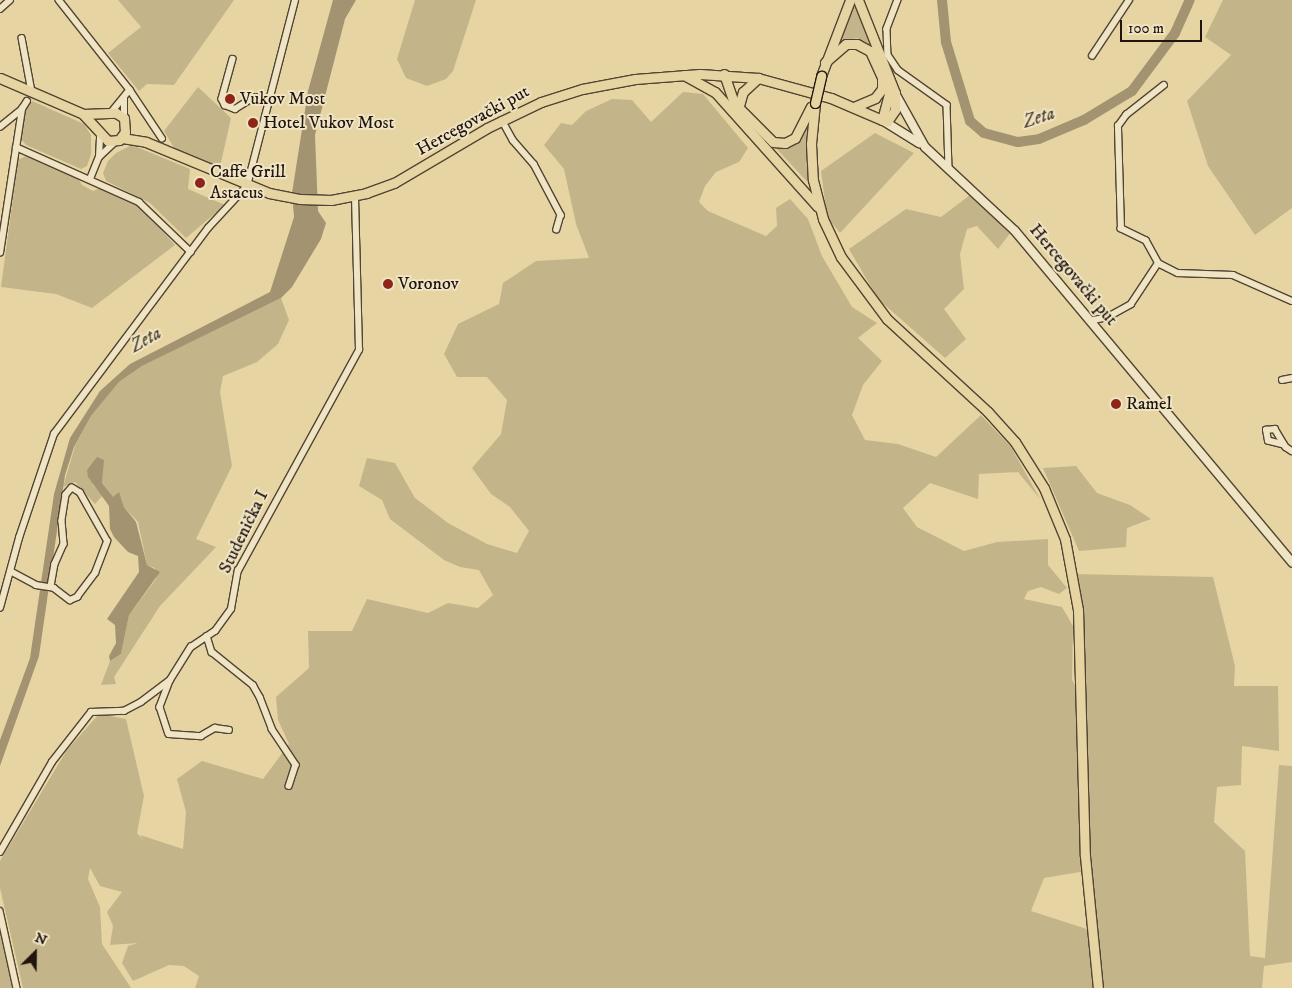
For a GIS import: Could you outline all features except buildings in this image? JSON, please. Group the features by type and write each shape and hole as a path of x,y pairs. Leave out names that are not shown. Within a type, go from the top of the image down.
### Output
{"main road":[{"path":"850,0 825,62 815,103 811,155 820,209 838,252 867,296 894,326 1011,437 1036,473 1060,522 1070,554 1078,601 1084,852 1098,988"},
{"path":"858,0 895,93 925,147"},
{"path":"825,62 842,45 857,44 871,52 889,98 884,121"},
{"path":"682,74 715,92 820,209"},
{"name":"Hercegovački put","path":"146,142 247,186 280,196 311,200 355,196 399,180 502,120 541,102 587,88 682,74 724,74 758,78 830,98 884,121"},
{"path":"724,74 727,92 738,109 768,139 783,143 798,134 815,103"},
{"path":"715,92 724,74"},
{"path":"854,107 877,96 882,77"},
{"path":"0,78 30,96 83,114 107,114 125,122 146,142"},
{"path":"738,109 742,92 758,78"},
{"path":"884,121 894,110 895,93"},
{"path":"83,114 108,142 118,140 146,142"},
{"path":"98,131 107,114"},
{"path":"884,121 925,147"},
{"path":"118,140 125,122"},
{"name":"Hercegovački put","path":"925,147 949,167 1015,231 1292,562"}],"street":[{"path":"0,9 10,0"},
{"path":"59,0 130,90 162,138"},
{"path":"0,608 12,572 19,538 54,434 208,228 247,186 295,0"},
{"path":"898,0 887,29 888,54 898,70 947,104 949,167"},
{"path":"1092,56 1130,0"},
{"path":"0,128 22,109 30,96 22,38"},
{"path":"233,59 222,99 225,105 235,109 254,97 270,99"},
{"path":"1164,85 1126,115 1118,126 1120,230 1146,241 1158,263 1178,273 1233,275 1292,301"},
{"path":"107,114 124,100 130,90"},
{"path":"124,100 125,122"},
{"path":"0,254 22,109"},
{"path":"502,120 513,140 534,164 561,215 557,229"},
{"path":"90,179 99,157 98,131"},
{"path":"99,157 118,140"},
{"path":"16,147 140,202 191,252"},
{"name":"Studenička I","path":"0,852 64,745 75,735 91,712 112,713 128,710 170,680 191,647 208,636 231,609 238,571 359,350 355,196"},
{"path":"1090,321 1108,317 1131,304 1158,263"},
{"path":"1282,380 1292,378"},
{"path":"1284,445 1292,451"},
{"path":"12,572 36,585 51,587 74,600 100,566 107,545 104,533 80,493 72,488 66,494 62,521 64,544 55,564 51,587"},
{"path":"208,636 212,652 253,685 260,697 272,729 296,765 289,786"},
{"path":"170,680 160,706 169,734 201,736 215,728 229,730"},
{"path":"0,912 16,988"}],"shaded area":[{"path":"118,0 234,0 174,85 147,84 139,91 108,53 141,27"},
{"path":"333,0 356,0 345,19 315,135 318,211 326,223 321,239 292,287 281,298 142,366 119,382 91,416 74,447 65,475 39,656 0,766 0,740 30,658 54,494 70,438 100,391 130,364 270,292 294,217 292,193 308,91"},
{"path":"415,0 476,0 453,71 446,79 427,86 406,78 397,59"},
{"path":"855,0 895,100 889,112 892,101 873,48 857,38 836,43"},
{"path":"1223,0 1292,0 1292,208 1255,235 1208,166 1187,101 1231,55 1205,37"},
{"path":"723,79 731,97 767,135 788,143 810,118 812,187 725,93"},
{"path":"198,87 231,118 220,167 176,151 164,131"},
{"path":"683,92 703,94 748,148 739,162 716,172 705,186 699,202 708,211 766,236 777,226 776,208 790,199 808,219 822,256 852,307 877,323 858,338 882,361 863,385 852,415 865,440 898,444 936,457 981,415 1011,447 1040,499 1018,472 979,474 978,499 930,483 903,508 917,527 964,551 997,542 1048,539 1048,565 1067,588 1059,594 1041,587 1028,591 1024,599 1062,607 1073,626 1072,680 1080,693 1074,574 1213,577 1235,666 1234,686 1278,686 1279,751 1242,746 1241,785 1217,787 1214,822 1245,851 1250,956 1265,958 1279,765 1292,766 1292,962 1264,966 1262,988 195,988 199,976 184,966 169,965 133,981 122,963 128,946 138,943 110,945 113,926 107,912 122,892 100,886 90,868 88,879 100,907 102,944 131,988 23,988 0,888 0,861 67,750 99,714 126,719 144,796 137,833 143,840 140,835 183,849 186,812 177,779 202,761 263,779 289,744 278,720 276,697 309,668 308,631 352,631 367,599 428,613 448,603 478,608 493,595 479,570 460,567 444,560 390,519 382,500 359,486 367,458 395,463 415,498 448,523 487,544 517,553 529,531 510,507 491,494 472,468 501,434 507,400 487,377 457,377 444,354 458,324 499,304 503,283 536,261 589,258 576,224 564,169 544,145 561,123 572,125 586,111 612,99 632,100 651,122","holes":["1086,871 1090,930 1031,911 1044,878"]},
{"path":"32,101 84,124 91,135 91,154 87,166 81,169 26,145 20,138 24,109"},
{"path":"875,133 914,153 840,233 827,217 821,171"},
{"path":"132,145 190,169 188,189 225,205 186,238 150,203 106,181 103,173 108,161 116,153"},
{"path":"26,156 78,178 82,185 93,191 100,188 139,206 175,245 92,308 56,294 1,287 18,160"},
{"path":"970,195 1011,232 998,249 977,226 967,229 960,254 964,289 944,309 966,339 945,358 878,299 849,249 906,209 941,217"},
{"path":"281,298 289,320 278,344 257,362 223,376 220,392 232,466 196,539 216,547 160,606 114,677 116,684 101,685 110,661 121,654 129,615 156,579 155,568 147,565 138,522 124,507 119,493 113,498 102,483 103,460 93,485 103,495 95,504 75,482 63,487 75,446 91,416 119,382 142,366"},
{"path":"97,457 104,460 102,483 113,497 119,492 124,507 136,522 147,565 160,572 129,615 121,654 110,661 109,656 116,643 115,625 107,619 139,572 138,556 128,552 114,537 110,529 109,506 88,477 87,470"},
{"path":"1076,466 1097,493 1130,505 1151,519 1127,528 1126,547 1079,551 1043,468"},
{"path":"0,911 16,988 0,988"}],"waterway":[{"name":"Zeta","path":"942,0 946,42 970,121 984,133 1018,142 1039,139 1084,120 1132,91 1175,33 1190,0"}],"place":[{"name":"Vukov Most","path":"230,99"},
{"name":"Hotel Vukov Most","path":"253,123"},
{"name":"Caffe Grill Astacus","path":"200,183"},
{"name":"Voronov","path":"388,284"},
{"name":"Ramel","path":"1116,404"}]}
